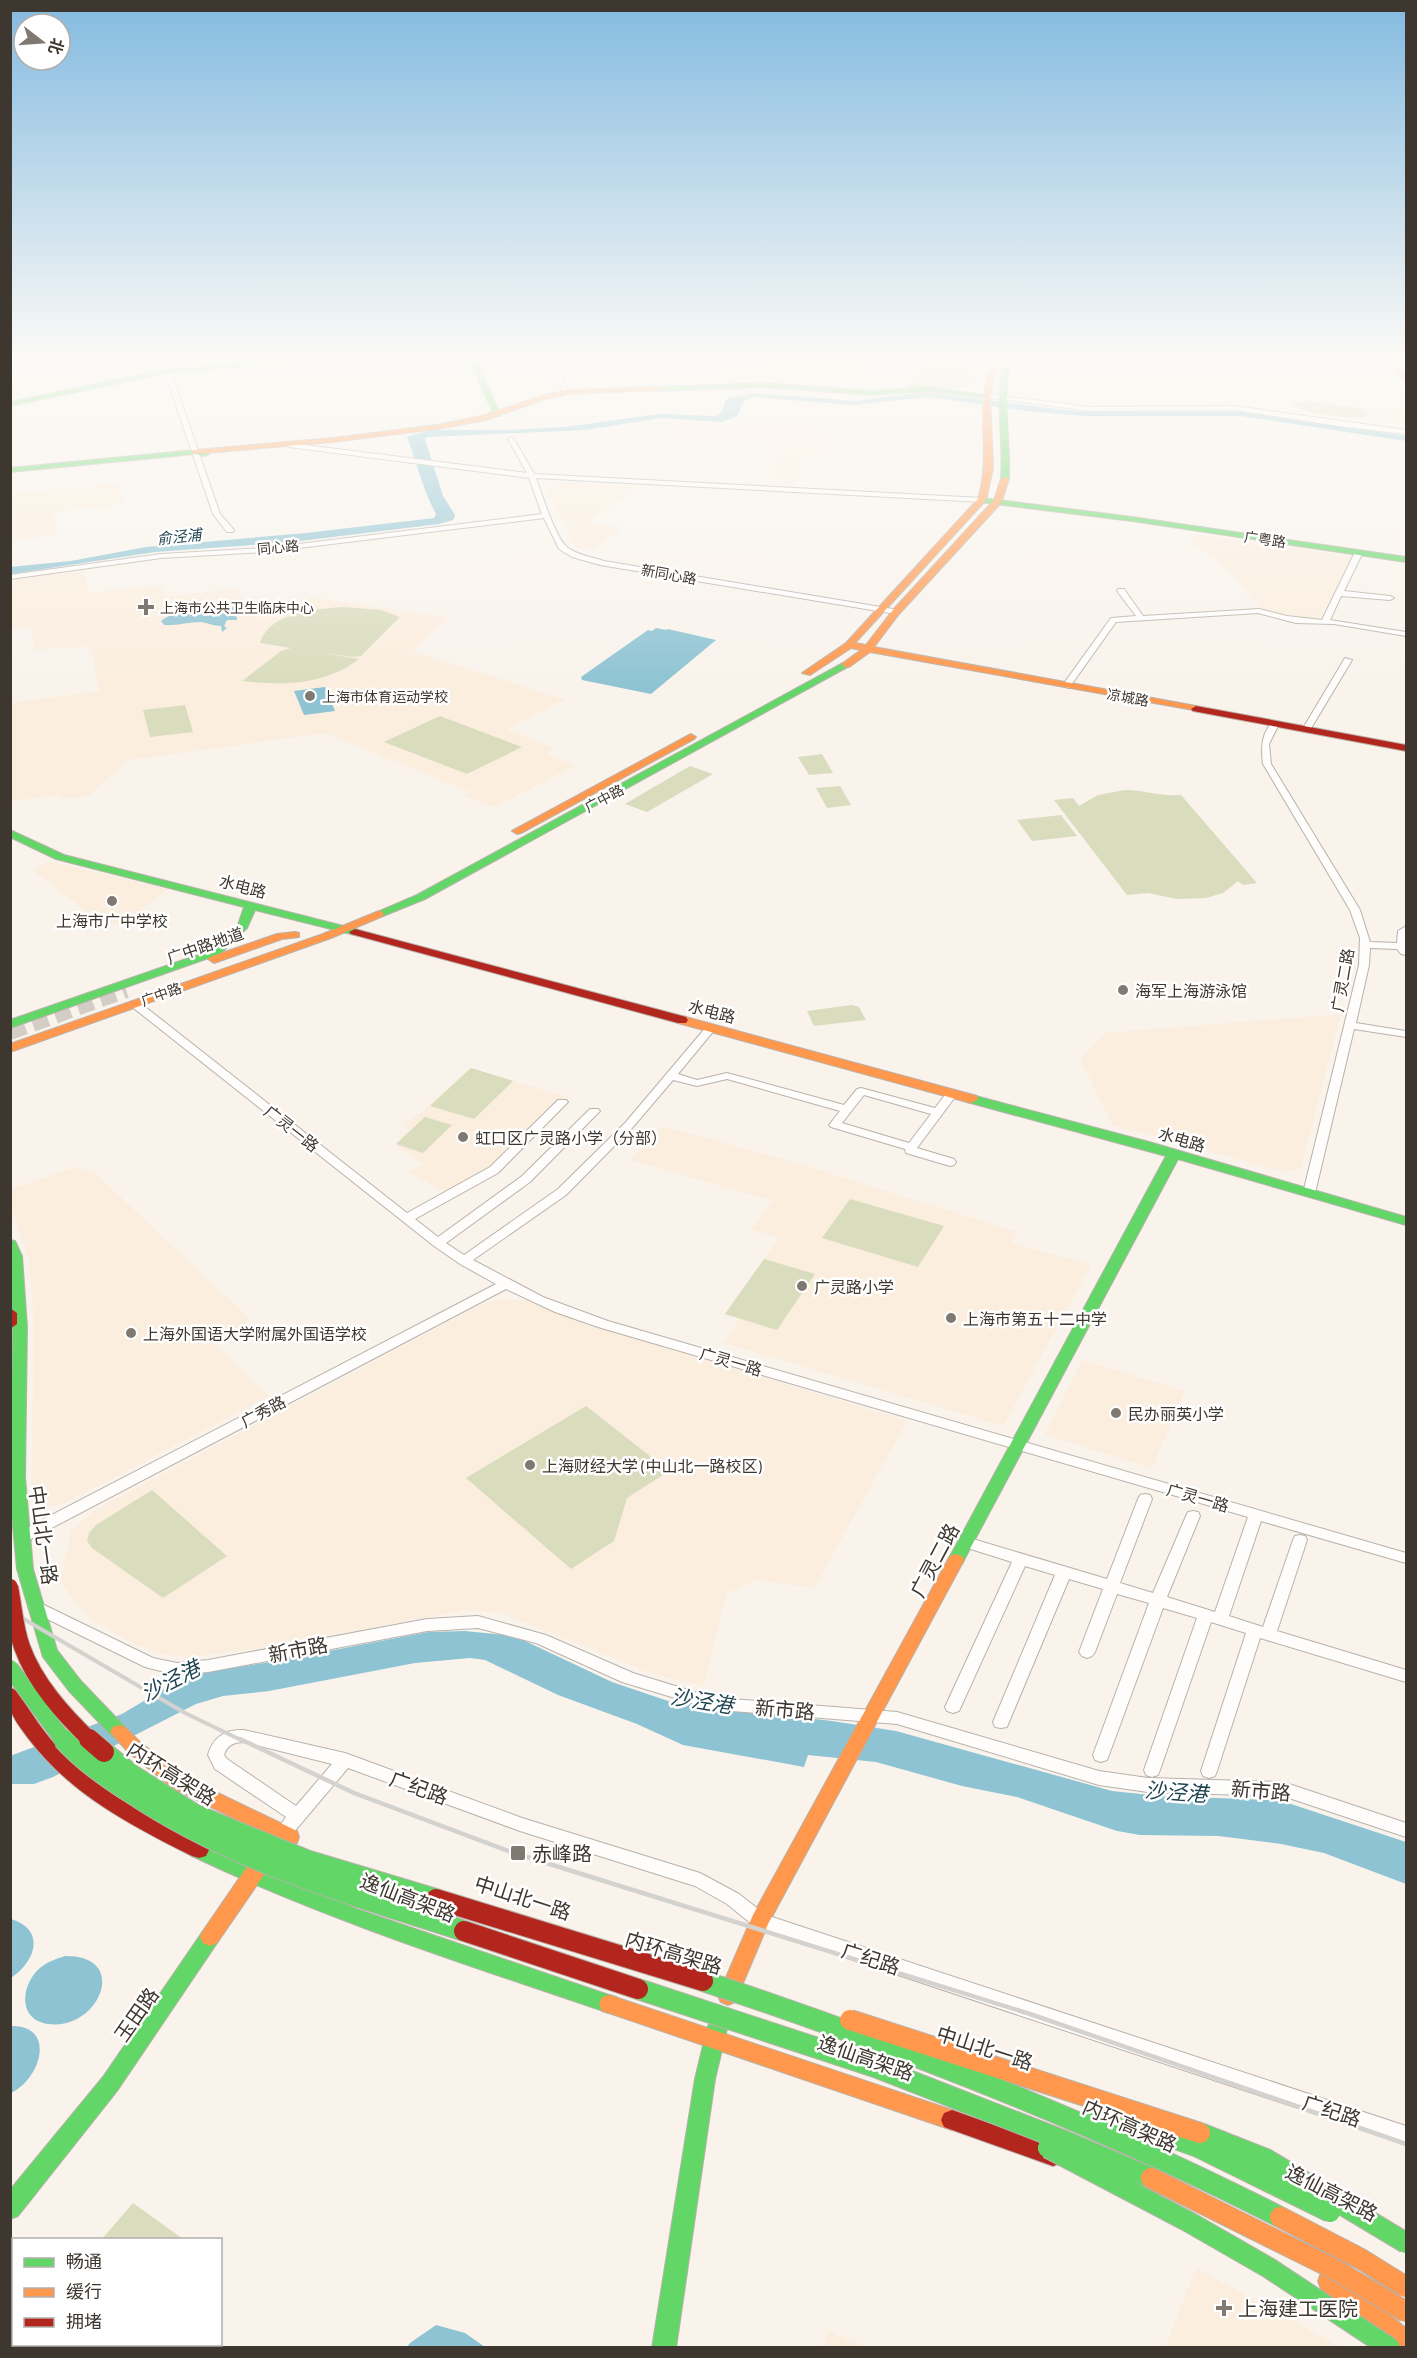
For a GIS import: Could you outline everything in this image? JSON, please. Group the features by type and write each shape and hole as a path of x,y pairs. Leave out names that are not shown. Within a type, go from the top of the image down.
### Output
{"main road":[{"path":"10,470 30,468"},
{"name":"广中路","path":"10,1035 324,925 400,894 801,676 849,645 982,500 988,484 989,468"},
{"name":"广中路","path":"10,1046 71,1027 343,930 431,891 844,666 868,649 896,612 998,501 1005,484 1006,468"},
{"name":"广粤路","path":"982,500 1407,560"},
{"name":"凉城路","path":"849,645 1407,748"},
{"name":"水电路","path":"10,833 35,847 60,857 251,905 952,1093 1407,1221"},
{"path":"10,1024 216,952 243,926 251,905"},
{"name":"广中路地道","path":"126,990 281,936 295,935"},
{"name":"广灵二路","path":"732,1985 760,1921 1174,1154"},
{"name":"中山北一路","path":"10,1244 15,1256 20,1327 17,1477 25,1569 49,1652 93,1706 135,1748 180,1783 304,1843"},
{"path":"10,1313 10,1324"},
{"name":"内环高架路","path":"10,1587 24,1654 54,1700 83,1734 132,1775 194,1814 306,1860 682,1974 797,2012 1039,2107 1230,2191 1361,2259 1407,2287"},
{"path":"10,1594 36,1607"},
{"path":"10,1632 49,1652"},
{"path":"10,1644 63,1672"},
{"path":"10,1668 44,1718 79,1756 132,1795 183,1827 297,1876 876,2067 1065,2141 1155,2180 1330,2274 1407,2312"},
{"path":"10,1695 41,1742 83,1783 135,1818 251,1876 361,1918 713,2040 880,2095 1086,2168 1330,2274 1407,2324"},
{"name":"玉田路","path":"10,2208 110,2084 282,1834"},
{"name":"中山北一路","path":"327,1851 371,1869 1068,2096 1242,2171 1329,2224"},
{"name":"逸仙高架路","path":"297,1876 519,1960 903,2090 1029,2138 1259,2262 1390,2348"},
{"path":"682,1974 736,1985 1083,2091 1176,2122 1266,2159 1407,2243"},
{"path":"664,2348 713,2040 732,1985"},
{"name":"逸仙高架路","path":"797,2012 839,2020 873,2031 1198,2147 1334,2213 1407,2255"},
{"path":"1358,2242 1407,2271"},
{"path":"1330,2274 1407,2328"},
{"path":"1330,2274 1389,2330 1407,2342"}],"street":[{"path":"202,468 217,514 230,530"},
{"path":"474,468 532,476 982,500"},
{"name":"新同心路","path":"527,468 546,516 562,547 587,560 896,612"},
{"name":"同心路","path":"10,577 161,556 266,550 546,516"},
{"path":"1324,623 1359,552"},
{"path":"1121,591 1141,618"},
{"path":"1340,593 1390,598"},
{"path":"1066,686 1114,620 1259,611 1275,617 1324,623 1334,622 1407,634"},
{"path":"1306,730 1348,660"},
{"name":"广灵二路","path":"1275,724 1264,744 1267,764 1355,909 1363,931 1365,945 1362,975 1309,1193"},
{"path":"1365,945 1404,950 1403,931 1407,929"},
{"name":"广灵一路","path":"135,1004 438,1243 504,1285 541,1302 596,1322 1407,1558"},
{"path":"1350,1024 1407,1034"},
{"path":"464,1261 562,1192 629,1125 711,1028"},
{"path":"671,1076 697,1083 727,1076 847,1109"},
{"path":"912,1147 835,1125 861,1091 938,1112"},
{"path":"950,1162 910,1150 952,1093"},
{"path":"407,1218 494,1170 562,1102"},
{"path":"438,1243 526,1179 594,1111"},
{"name":"广秀路","path":"22,1537 504,1285"},
{"path":"1087,1652 1145,1499"},
{"path":"1152,1770 1256,1514"},
{"path":"1101,1755 1158,1600 1193,1516"},
{"path":"1209,1771 1300,1540"},
{"path":"966,1542 1407,1676"},
{"path":"953,1707 1022,1559"},
{"path":"1001,1722 1064,1572"},
{"name":"新市路","path":"36,1607 135,1657 164,1667 190,1668 427,1625 478,1622 530,1635 628,1678 698,1699 732,1705 870,1720 909,1721 1099,1778 1148,1785 1283,1789 1407,1830"},
{"name":"广纪路","path":"298,1816 221,1764 216,1755 220,1744 230,1737 244,1737 345,1760 520,1824 700,1880 733,1899 760,1921 1407,2135"},
{"path":"282,1834 345,1760"}],"shaded area":[{"path":"774,468 800,468 795,484 771,483"},
{"path":"118,483 123,504 54,512 56,535 11,541 11,494"},
{"path":"560,483 637,487 588,522 622,528 592,551 576,548 545,489"},
{"path":"1192,535 1352,556 1322,620 1276,614 1262,609 1225,566 1190,543"},
{"name":"上海市体育运动学校","path":"83,571 89,593 161,585 165,597 238,588 245,603 314,598 449,617 413,651 565,700 507,729 554,748 546,754 575,765 495,807 465,796 470,792 325,733 129,760 88,796 61,799 60,795 11,801 10,703 100,691 90,646 35,650 31,628 11,629 11,579"},
{"name":"上海市广中学校","path":"49,861 168,889 128,920 115,925 88,913 33,870"},
{"path":"1341,1014 1301,1168 1293,1171 1281,1171 1112,1125 1080,1058 1105,1033"},
{"name":"虹口区广灵路小学（分部）","path":"470,1068 564,1096 492,1168 448,1194 408,1172 422,1164 395,1145 409,1130 403,1124 421,1112"},
{"name":"上海市第五十二中学","path":"662,1126 800,1164 1017,1232 1012,1243 1091,1265 1003,1426 724,1343 739,1319 724,1315 779,1238 751,1229 773,1201 630,1160"},
{"name":"上海外国语大学附属外国语学校","path":"76,1167 94,1172 251,1320 213,1342 269,1396 63,1504 45,1507 31,1500 34,1325 29,1259 11,1208 11,1189"},
{"name":"上海财经大学 (中山北一路校区)","path":"498,1300 529,1300 571,1318 907,1421 814,1588 756,1580 726,1594 704,1686 657,1675 501,1613 467,1610 241,1651 190,1657 167,1655 136,1645 90,1618 71,1597 61,1581 71,1531 95,1510 480,1305"},
{"name":"民办丽英小学","path":"1082,1360 1185,1391 1152,1468 1045,1435"},
{"name":"上海建工医院","path":"1196,2268 1340,2347 1165,2347"},
{"path":"828,2331 864,2347 823,2347"}],"green space":[{"path":"343,607 381,610 400,617 361,656 317,652 359,659 332,674 303,682 242,681 281,651 291,648 260,643 265,633 273,625 295,614"},
{"path":"185,705 193,732 150,737 143,710"},
{"path":"440,716 522,747 467,774 384,742"},
{"path":"822,754 833,773 809,775 798,757"},
{"path":"690,766 713,774 647,812 625,804"},
{"path":"840,786 851,805 827,808 816,788"},
{"path":"1125,790 1181,795 1257,883 1243,885 1238,881 1223,893 1206,898 1177,899 1148,893 1127,895 1054,800 1073,798 1079,806 1098,795"},
{"path":"1061,815 1077,836 1032,841 1017,820"},
{"path":"852,1005 859,1007 866,1020 814,1026 807,1011"},
{"path":"471,1068 513,1081 474,1119 430,1106"},
{"path":"425,1117 452,1125 423,1153 396,1144"},
{"path":"850,1199 944,1226 918,1267 822,1238"},
{"path":"764,1259 815,1274 777,1330 725,1314"},
{"path":"586,1406 669,1471 627,1498 614,1541 571,1569 466,1478"},
{"path":"152,1490 227,1556 163,1598 92,1548 87,1541 89,1533 96,1525"},
{"path":"133,2203 182,2238 103,2238"}],"water":[{"path":"417,468 434,468 443,496 455,515 453,520 439,524 292,542 155,552 11,574 10,567 71,561 146,547 306,533 434,518 436,514"},
{"path":"235,607 238,610 231,615 237,617 237,620 227,620 224,626 227,628 222,632 221,626 204,622 164,625 161,621 183,611"},
{"path":"656,628 716,640 651,694 582,680 581,677 648,630 652,631"},
{"path":"325,687 335,711 304,715 294,691"},
{"path":"465,1631 505,1635 523,1640 612,1682 671,1702 896,1731 1112,1791 1160,1796 1274,1800 1291,1804 1406,1842 1406,1884 1324,1853 1281,1844 1219,1836 1140,1835 1117,1831 1017,1797 962,1786 876,1762 808,1755 804,1767 683,1745 637,1724 558,1695 485,1660 470,1658 415,1663 269,1691 223,1696 196,1704 53,1777 34,1784 11,1784 10,1756 122,1714 184,1677 428,1632"},
{"path":"11,1919 29,1930 34,1946 26,1963 11,1978"},
{"path":"65,1956 85,1959 97,1967 102,1979 100,1992 93,2005 81,2016 66,2023 48,2024 38,2021 27,2009 25,2000 29,1983 43,1966"},
{"path":"11,2026 25,2028 34,2034 39,2043 40,2054 30,2076 22,2086 11,2093"},
{"path":"436,2325 465,2333 485,2347 407,2347"}],"tunnel":[{"path":"10,1032 126,990"}],"railway":[{"path":"10,1611 185,1713 243,1741"},
{"path":"240,1739 354,1793 511,1852 1030,2014 1406,2144"}],"traffic: fast":[{"path":"10,470 30,468"},
{"path":"1005,479 1006,468"},
{"path":"982,500 1132,519 1406,560"},
{"path":"379,914 421,897 846,665"},
{"path":"10,833 60,857 355,932"},
{"path":"10,1024 216,952 243,926 251,905"},
{"path":"972,1099 1144,1145 1406,1221"},
{"path":"956,1560 1174,1154"},
{"path":"10,1244 15,1256 20,1327 17,1477 25,1569 49,1652 75,1686 119,1732"},
{"path":"10,1668 50,1724 77,1754 156,1810 198,1833 284,1871 464,1931"},
{"path":"104,1752 132,1775 194,1814 306,1860 436,1899"},
{"path":"199,1850 350,1915 609,2004"},
{"path":"10,2208 110,2084 210,1937"},
{"path":"703,1981 834,2028 1044,2109 1124,2142 1280,2217"},
{"path":"638,1989 875,2067 1065,2141 1151,2178"},
{"path":"664,2348 705,2079 717,2029"},
{"path":"1095,2110 1198,2147 1330,2212"},
{"path":"1200,2133 1266,2159 1406,2243"},
{"path":"1048,2148 1189,2222 1269,2268 1390,2348"}],"traffic: slow":[{"path":"807,673 849,645 982,500 989,468"},
{"path":"846,665 868,649 896,612 998,501 1005,479"},
{"path":"849,645 1196,709"},
{"path":"517,831 691,737"},
{"path":"10,1048 327,936 379,914"},
{"path":"214,959 281,936 295,935"},
{"path":"682,1020 972,1099"},
{"path":"728,1996 760,1921 956,1560"},
{"path":"119,1732 135,1748 180,1783 290,1837"},
{"path":"210,1937 258,1867"},
{"path":"609,2004 952,2120"},
{"path":"850,2020 1200,2133"},
{"path":"1151,2178 1334,2269 1406,2312"},
{"path":"1280,2217 1361,2259 1406,2287"},
{"path":"1329,2281 1406,2342"}],"traffic: jam":[{"path":"1196,709 1406,748"},
{"path":"355,932 682,1020"},
{"path":"10,1313 10,1324"},
{"path":"10,1587 19,1640 32,1669 59,1708 104,1752"},
{"path":"10,1695 37,1736 75,1776 135,1817 199,1850"},
{"path":"436,1899 703,1981"},
{"path":"464,1931 638,1989"},
{"path":"952,2120 1053,2156"}],"place":[{"name":"上海市公共卫生临床中心","path":"146,607"},
{"name":"上海市体育运动学校","path":"310,696"},
{"name":"上海市广中学校","path":"112,901"},
{"name":"海军上海游泳馆","path":"1123,990"},
{"name":"虹口区广灵路小学（分部）","path":"463,1137"},
{"name":"广灵路小学","path":"802,1286"},
{"name":"上海市第五十二中学","path":"951,1318"},
{"name":"上海外国语大学附属外国语学校","path":"131,1333"},
{"name":"民办丽英小学","path":"1116,1413"},
{"name":"上海财经大学 (中山北一路校区)","path":"530,1465"},
{"name":"赤峰路","path":"518,1853"},
{"name":"上海建工医院","path":"1224,2308"}],"water label":[{"name":"俞泾浦","path":"179,536"},
{"name":"沙泾港","path":"170,1680"},
{"name":"沙泾港","path":"702,1700"},
{"name":"沙泾港","path":"1176,1791"}]}
